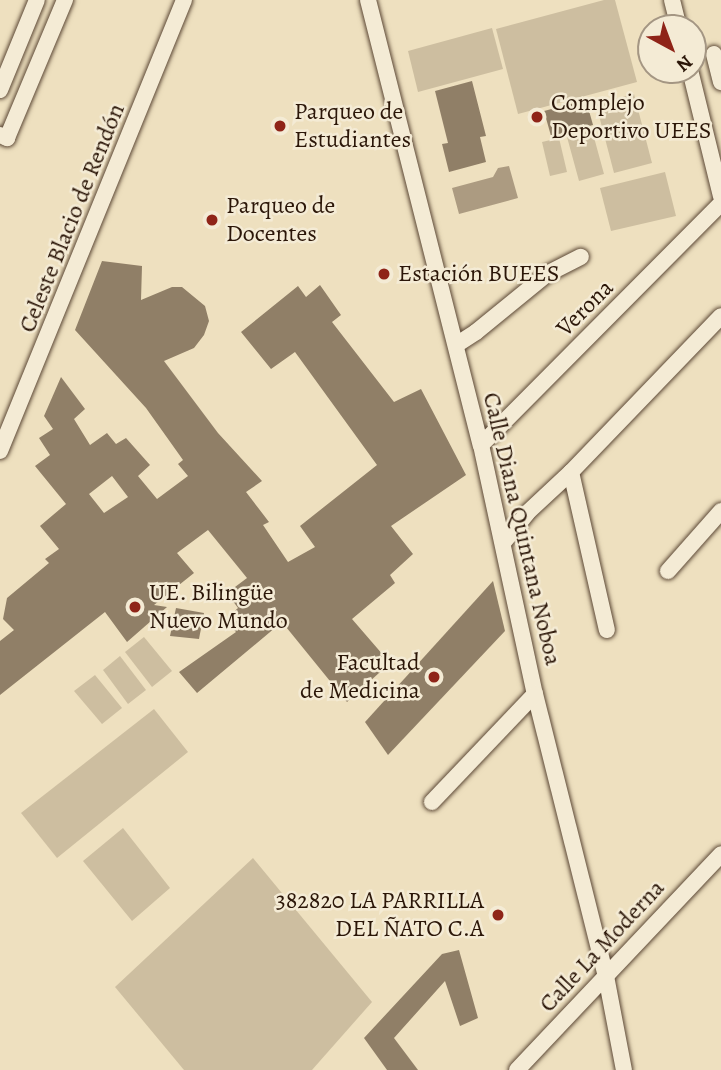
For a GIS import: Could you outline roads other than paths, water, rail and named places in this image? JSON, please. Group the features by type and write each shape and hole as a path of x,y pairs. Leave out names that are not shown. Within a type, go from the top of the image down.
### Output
{"street":[{"path":"0,135 8,138 65,0"},
{"name":"Celeste Blacio de Rendón","path":"0,451 184,0"},
{"name":"Calle Diana Quintana Noboa","path":"368,0 481,445 535,694 606,976 624,1070"},
{"path":"0,90 35,7 56,22"},
{"path":"714,54 721,82"},
{"path":"693,84 721,196"},
{"name":"Verona","path":"481,445 721,203"},
{"path":"456,345 477,332 547,274 582,257"},
{"path":"503,543 527,513 721,316"},
{"path":"570,472 607,630"},
{"path":"668,571 721,512"},
{"path":"432,802 535,694"},
{"name":"Calle La Moderna","path":"517,1070 721,854"}],"place":[{"name":"Complejo Deportivo UEES","path":"537,117"},
{"name":"Parqueo de Estudiantes","path":"280,126"},
{"name":"Parqueo de Docentes","path":"212,220"},
{"name":"Estación BUEES","path":"384,274"},
{"name":"UE. Bilingüe Nuevo Mundo","path":"135,607"},
{"name":"Facultad de Medicina","path":"434,677"},
{"name":"382820 LA PARRILLA DEL ÑATO C.A","path":"498,915"}]}
